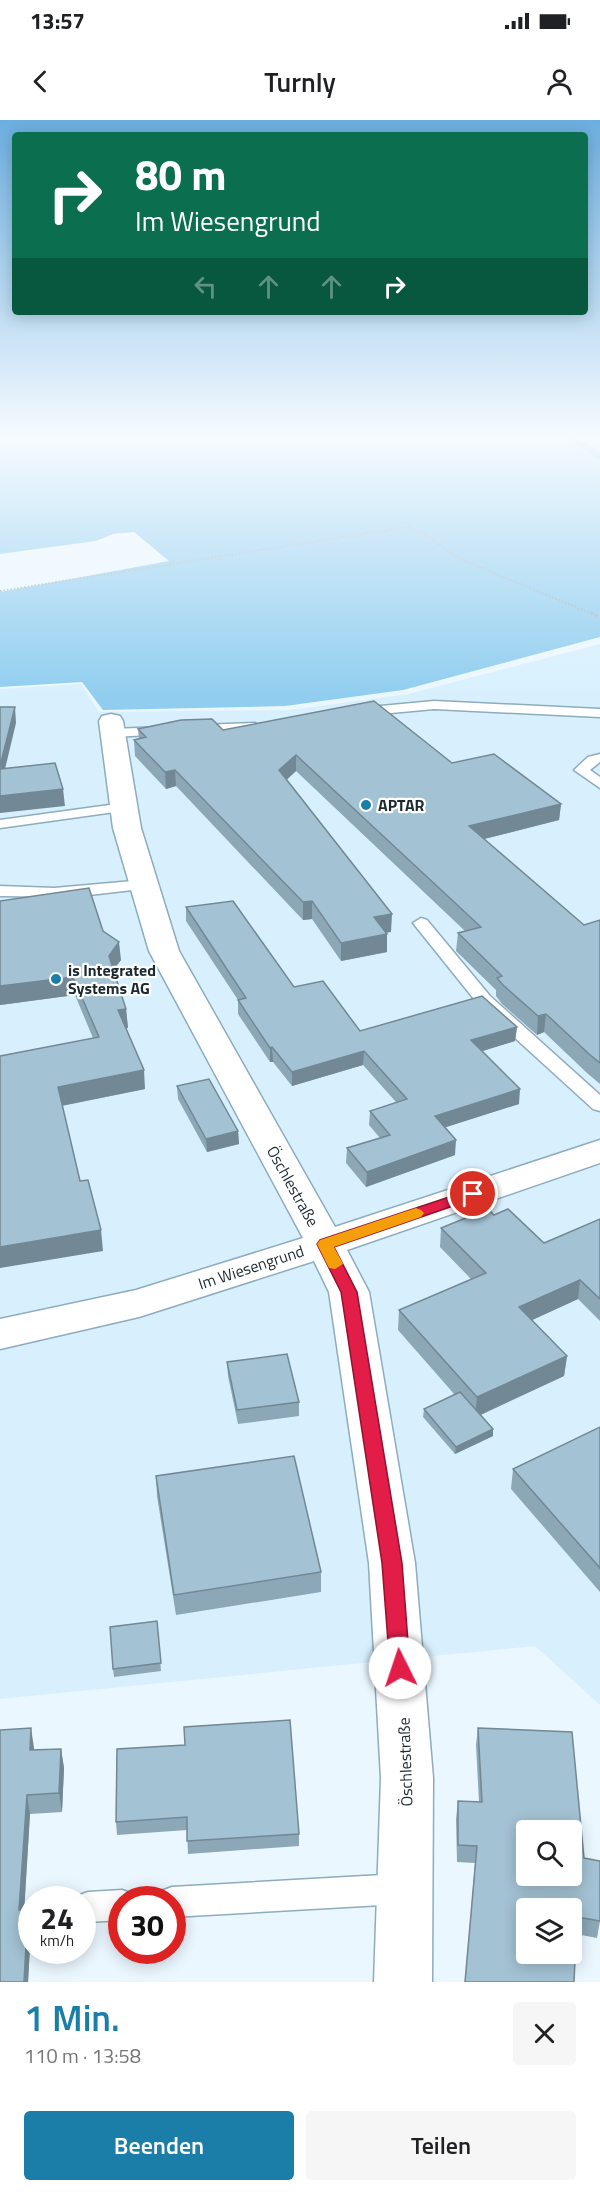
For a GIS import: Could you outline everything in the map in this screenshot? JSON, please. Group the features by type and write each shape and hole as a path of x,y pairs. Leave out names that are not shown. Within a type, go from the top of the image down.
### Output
{"street":[{"name":"Öschlestraße","path":"112,727 127,828 164,951 349,1292 392,1563 407,1778 403,1982"},
{"name":"Im Wiesengrund","path":"0,1334 139,1303 325,1244 600,1151"}],"lane":[{"path":"346,715 396,707 434,705 600,712"},
{"path":"112,727 271,726"},
{"path":"600,758 593,760 581,770 600,784"},
{"path":"0,824 124,807"},
{"path":"0,891 67,894 144,885"},
{"path":"422,923 484,1000 600,1105"},
{"path":"186,1901 405,1889"}],"path":[{"path":"0,591 408,527 422,531 440,548 460,559 600,616"}],"shaded area":[{"path":"0,524 600,524 600,637 403,690 285,706 103,710 82,682 0,687 0,592 169,561 134,532 113,534 96,541 0,554"},
{"path":"600,644 600,1705 535,1646 0,1699 0,689 81,684 99,712 290,710 408,694"}],"building":[{"path":"374,701 452,763 494,754 561,804 469,826 584,925 600,920 600,1063 546,1014 538,1016 503,985 497,978 502,976 458,933 481,927 296,755 279,770 392,914 374,917 387,934 341,943 312,901 303,902 175,770 165,772 134,740 146,737 138,729 181,720 212,719 223,730"},
{"path":"0,707 15,707 0,766"},
{"path":"55,763 63,789 0,796 0,769"},
{"path":"89,888 103,931 119,942 109,956 126,1009 118,1010 144,1070 58,1087 80,1181 88,1180 101,1230 0,1247 0,1056 99,1037 73,977 0,986 0,901"},
{"path":"233,901 294,987 323,981 360,1031 482,996 517,1027 471,1040 520,1089 435,1116 456,1140 367,1172 347,1148 390,1135 370,1111 407,1099 364,1051 292,1072 272,1047 270,1048 238,1000 246,998 186,907"},
{"path":"209,1079 238,1131 206,1139 177,1086"},
{"path":"488,1209 494,1215 508,1209 544,1243 600,1219 600,1299 580,1280 519,1307 567,1356 477,1397 399,1310 486,1273 441,1228"},
{"path":"287,1354 299,1402 237,1410 227,1362"},
{"path":"460,1392 493,1429 456,1447 424,1409"},
{"path":"600,1427 600,1568 513,1469"},
{"path":"294,1456 321,1572 174,1595 156,1476"},
{"path":"157,1621 161,1663 113,1669 110,1627"},
{"path":"290,1720 299,1834 187,1841 187,1817 116,1822 117,1749 185,1745 184,1727"},
{"path":"31,1728 30,1750 61,1749 59,1793 27,1795 21,1886 18,1886 18,1964 25,1964 24,1982 0,1982 0,1730"},
{"path":"478,1728 572,1732 580,1820 516,1820 516,1886 582,1886 582,1837 584,1858 600,1861 600,1921 582,1918 582,1898 516,1898 516,1964 575,1964 574,1982 465,1982 477,1846 458,1845 458,1801 482,1802"}],"slow traffic":[{"path":"335,1264 325,1244 416,1213"}],"place":[{"name":"APTAR","path":"366,805"},
{"name":"is Integrated Systems AG","path":"56,979"}],"route":[{"path":"400,1668 392,1563 349,1292 325,1244 473,1194"}]}
